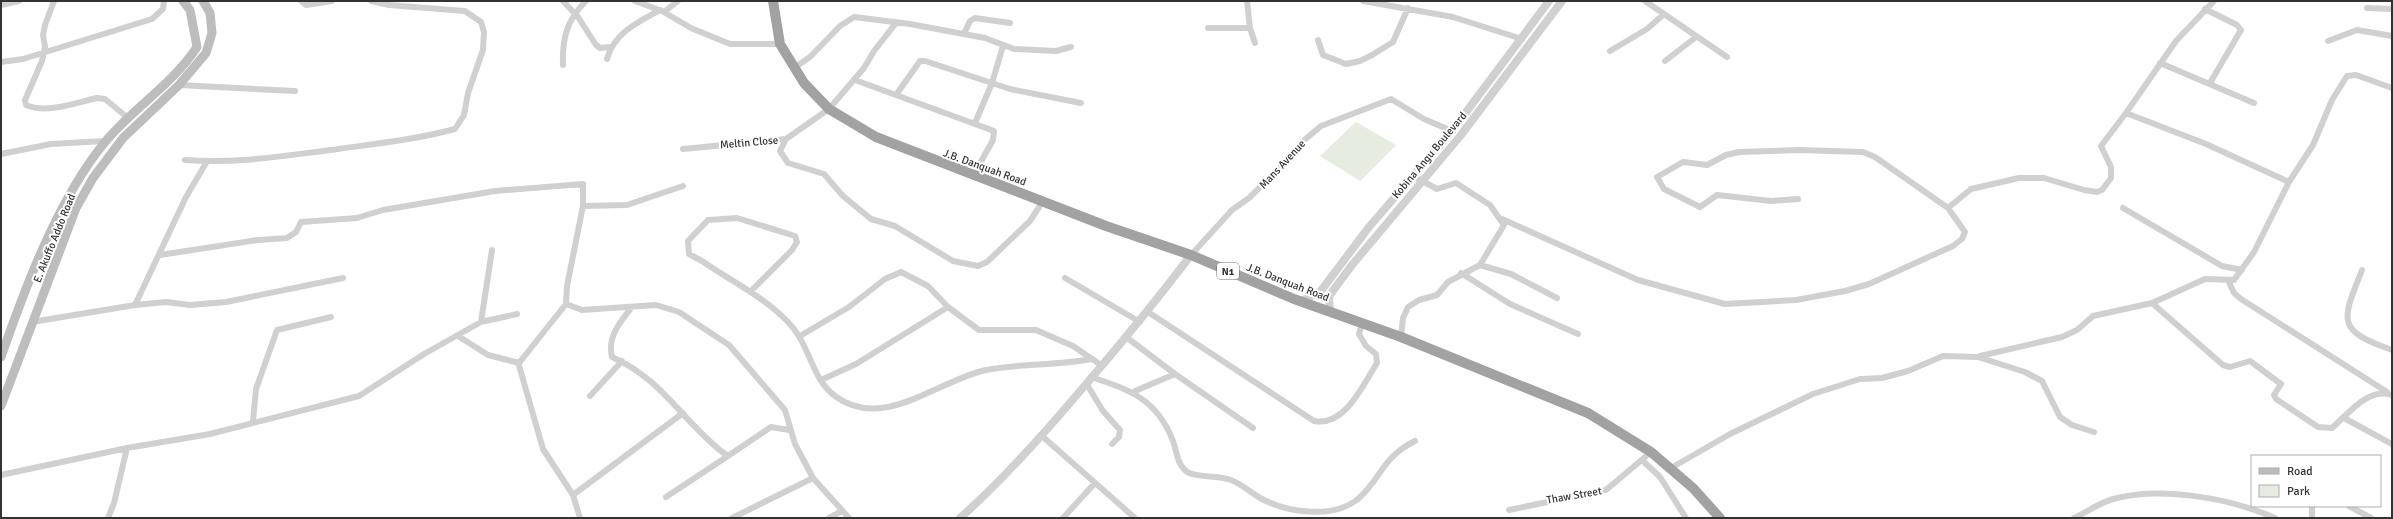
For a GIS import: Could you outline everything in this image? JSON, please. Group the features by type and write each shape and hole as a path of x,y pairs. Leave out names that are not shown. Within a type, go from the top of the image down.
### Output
{"highway":[{"name":"J.B. Danquah Road","path":"773,1 780,44 804,83 829,109 876,137 973,176 1043,201 1106,226 1191,255 1301,301 1401,337 1588,413 1651,452 1671,468 1720,518"}],"main road":[{"name":"E. Akuffo Addo Road","path":"1,357 4,336 61,210 80,176 105,142 128,118 174,78 187,63 197,47 190,10 183,1"},
{"name":"E. Akuffo Addo Road","path":"1,406 76,208 93,178 123,138 179,85 206,53 212,33 210,13 203,1"}],"street":[{"path":"1,5 18,1"},
{"path":"54,1 45,25 44,52 26,100 26,105 30,108 40,109 97,98 105,99 128,118"},
{"path":"1,62 44,52 152,19 163,9 164,1"},
{"path":"301,1 306,6 332,1"},
{"path":"185,160 206,163 275,158 394,142 439,134 455,129 461,122 468,106 467,94 480,56 484,34 482,23 476,17 465,11 389,5 371,1"},
{"path":"563,1 574,12 596,45 600,48 611,47"},
{"path":"563,65 562,41 574,12 586,1"},
{"path":"635,1 662,11 691,28 730,44 780,44"},
{"path":"607,60 611,47 628,28 678,1"},
{"path":"1247,1 1250,28 1255,43"},
{"path":"1363,1 1408,8 1470,21 1530,42"},
{"path":"1383,1 1396,6"},
{"name":"Kobina Angu Boulevard","path":"1301,301 1320,292 1369,227 1452,131 1549,1"},
{"name":"Kobina Angu Boulevard","path":"1329,296 1378,232 1461,135 1562,1"},
{"path":"1645,1 1727,57"},
{"path":"1948,208 1971,189 2018,178 2044,178 2084,190 2097,192 2102,190 2111,178 2111,167 2101,146 2126,113 2160,63 2205,9 2214,1"},
{"path":"1318,40 1320,51 1328,58 1346,64 1360,61 1393,42 1408,8"},
{"path":"2367,8 2392,9"},
{"path":"2205,9 2237,25 2241,30 2210,82"},
{"path":"1610,51 1647,29 1664,14"},
{"path":"794,68 810,57 850,19 863,17 985,38 1003,46 1043,52 1056,51 1071,47"},
{"path":"964,34 970,21 975,18 1010,23"},
{"name":"Meltin Close","path":"683,149 786,139 829,109 854,80 896,23"},
{"path":"1208,28 1250,28"},
{"path":"2328,41 2356,30 2392,36"},
{"path":"1665,61 1696,37"},
{"path":"975,123 992,83 1003,46"},
{"path":"896,95 920,61 925,61 1028,93 1081,103"},
{"path":"2160,63 2210,82 2254,103"},
{"path":"1671,468 1730,434 1813,394 1860,379 1882,378 1908,371 1943,356 1978,357 2062,337 2077,330 2093,316 2152,302 2205,279 2228,280 2238,278 2254,252 2289,182 2313,145 2332,100 2347,76 2356,75 2392,88"},
{"path":"854,80 991,128 995,135 973,176"},
{"path":"179,85 295,91"},
{"name":"Mans Avenue","path":"1191,255 1232,210 1254,193 1302,142 1321,126 1391,99 1424,119 1452,131"},
{"path":"2126,113 2213,147 2289,182"},
{"path":"786,139 780,151 788,163 824,174 843,196 871,219 895,226 953,261 978,266 987,262 1030,221 1043,201"},
{"path":"1,154 51,144 105,142"},
{"path":"1413,176 1421,182 1437,189 1456,183 1492,206 1502,219 1638,280 1716,302 1743,304 1796,300 1845,291 1869,284 1953,246 1962,239 1965,232 1948,208 1875,157 1863,152 1799,150 1739,152 1726,155 1707,165 1683,162 1657,177 1664,189 1700,207 1717,195 1771,201 1798,199"},
{"path":"135,305 186,198 206,163"},
{"path":"160,255 258,240 287,238 296,232 301,222 357,218 383,210 495,191 583,184 582,206 568,280 566,304 518,362"},
{"path":"582,206 627,205 683,186"},
{"path":"2123,208 2222,266 2242,270"},
{"path":"750,292 792,250 797,242 795,236 737,218 708,220 688,241 689,254 704,259 718,272 750,292 800,336 821,380 828,391 842,401 866,408 887,408 906,404 974,372 987,369 1071,363 1091,359"},
{"path":"1401,337 1402,321 1406,309 1419,299 1437,296 1448,282 1461,273 1480,264 1503,230 1502,219"},
{"path":"482,322 492,250"},
{"path":"960,518 985,496 1042,436 1088,380 1140,322 1191,255"},
{"path":"1480,264 1511,274 1557,298"},
{"path":"2362,270 2345,314 2348,328 2368,342 2392,350"},
{"path":"800,336 849,307 895,273 901,272 928,286 948,307 979,330 1036,330 1073,346 1101,366"},
{"path":"1461,273 1510,304 1578,334"},
{"path":"32,322 135,305 166,302 190,305 226,302 272,291 343,278"},
{"path":"1065,278 1140,322"},
{"path":"2228,280 2234,293 2241,299 2390,394"},
{"path":"1320,292 1329,296 1330,312"},
{"path":"2152,302 2223,365 2230,367 2250,361 2277,379 2281,384 2274,395 2276,399 2308,421 2327,429 2344,418 2369,396 2377,392 2390,394"},
{"path":"566,304 582,310 656,305 679,312 729,345 785,410 790,430 812,478 848,518"},
{"path":"632,307 616,327 609,348 612,357 646,373 671,397 683,414 719,451 728,456"},
{"path":"821,380 856,364 948,307"},
{"path":"1148,312 1314,421 1321,422 1333,419 1348,405 1377,363 1376,354 1366,346 1359,334 1362,323"},
{"path":"1,475 127,448 210,434 254,421 359,396 424,354 482,322 517,314"},
{"path":"254,421 256,389 277,330 330,317"},
{"path":"458,336 488,355 518,362"},
{"path":"1126,337 1175,374 1253,428"},
{"path":"1978,357 2025,372 2042,381 2060,416 2072,424 2094,432"},
{"path":"590,396 622,361"},
{"path":"518,362 543,449 573,495 580,518"},
{"path":"1135,391 1175,374"},
{"path":"1088,380 1135,391 1157,412 1169,430 1182,467 1187,472 1193,475 1215,475 1238,483 1262,499 1296,510 1328,512 1346,507 1359,500 1397,450 1415,441"},
{"path":"1088,380 1103,411 1120,430 1120,437 1112,444"},
{"path":"573,495 683,414"},
{"path":"2344,418 2392,444"},
{"path":"666,497 771,427 780,427 790,430"},
{"path":"1042,436 1094,484 1135,518"},
{"path":"108,518 114,503 127,448"},
{"name":"Thaw Street","path":"1509,510 1540,502 1573,498 1606,490 1651,452"},
{"path":"1642,460 1660,477 1686,518"},
{"path":"732,518 812,478"},
{"path":"1063,518 1094,484"},
{"path":"2074,518 2113,499 2145,495 2169,495 2259,509 2275,518"},
{"path":"2312,507 2312,518"},
{"path":"2351,507 2371,518"},
{"path":"829,518 842,511"}],"green space":[{"path":"1356,122 1396,145 1360,181 1320,156"}]}
